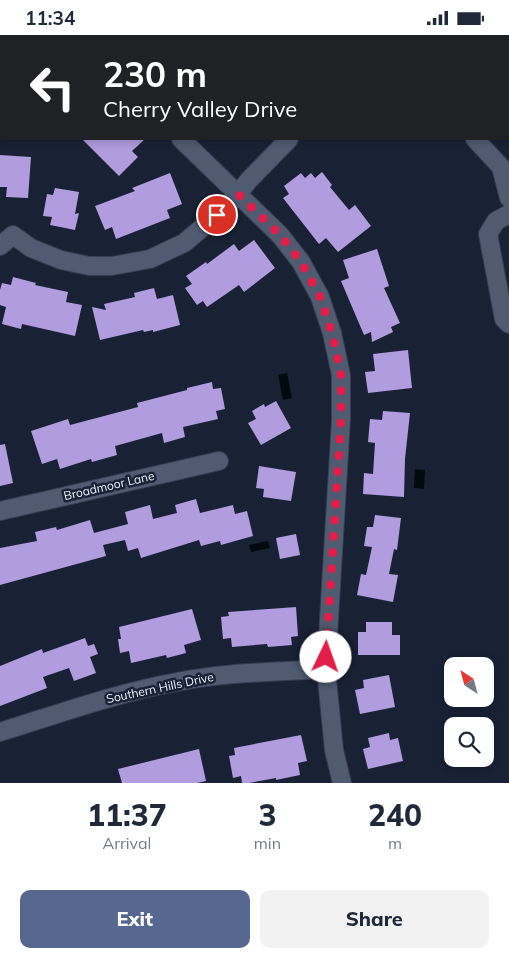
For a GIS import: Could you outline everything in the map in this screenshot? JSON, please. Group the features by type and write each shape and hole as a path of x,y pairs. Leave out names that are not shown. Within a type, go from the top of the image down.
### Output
{"street":[{"path":"182,140 280,235 301,262 320,297 332,333 341,375 341,420 326,669 334,750 342,783"},
{"path":"0,246 13,235 31,248 61,260 89,266 112,266 150,259 184,243 228,206 288,140"},
{"path":"477,140 501,167 509,198"},
{"path":"509,214 496,221 488,235 504,319 509,324"},
{"name":"Broadmoor Lane","path":"0,511 219,461"},
{"name":"Southern Hills Drive","path":"0,732 118,695 176,682 231,673 326,669"}],"shaded area":[{"path":"287,373 292,398 283,400 278,375"},
{"path":"415,469 425,470 424,489 414,488"},
{"path":"268,541 270,548 251,552 249,545"}],"building":[{"path":"83,140 144,140 132,151 138,157 119,176"},
{"path":"0,155 31,157 28,198 6,197 7,187 0,187"},
{"path":"322,172 332,185 330,187 349,210 355,205 371,226 338,252 326,238 319,244 283,198 289,194 284,186 301,173 305,178 311,173 315,178"},
{"path":"170,173 182,204 167,210 170,218 116,239 112,227 105,230 95,206 135,191 132,188"},
{"path":"55,188 79,192 75,214 79,213 75,230 50,225 52,217 43,216 47,194 53,195"},
{"path":"254,240 275,268 244,292 239,285 207,307 203,301 197,305 185,288 192,284 186,276 206,262 207,264 234,244 239,251"},
{"path":"377,249 389,286 384,288 400,323 391,327 393,332 372,342 371,332 364,335 341,281 349,278 343,260"},
{"path":"13,277 36,283 35,285 68,292 66,302 82,305 75,336 22,324 21,329 2,324 6,307 0,305 0,290 2,283 11,285"},
{"path":"154,288 157,299 173,295 180,325 153,332 153,330 144,332 143,330 100,340 92,307 106,310 104,304 135,297 134,293"},
{"path":"408,350 412,388 368,393 365,372 375,371 373,354"},
{"path":"212,382 213,389 221,388 225,409 216,411 218,419 183,427 185,437 164,443 162,433 115,446 117,455 92,462 91,459 60,469 57,459 42,464 31,431 68,419 70,425 138,407 137,403"},
{"path":"276,401 291,428 261,445 248,423 256,419 252,411 264,404 265,407"},
{"path":"383,411 410,413 405,459 404,497 363,494 364,473 373,474 375,443 368,442 370,419 382,420"},
{"path":"5,444 13,483 0,486 0,445"},
{"path":"259,466 296,472 291,501 263,497 264,489 256,488"},
{"path":"196,499 200,513 233,505 235,514 247,511 253,536 221,545 220,541 201,546 199,540 141,558 138,548 128,551 125,540 103,545 106,556 0,585 0,548 37,541 35,532 56,527 57,530 90,520 94,533 128,524 125,512 150,505 153,519 177,513 175,505"},
{"path":"375,515 401,518 397,550 394,549 389,574 398,575 393,602 357,595 361,574 366,575 372,547 364,546 367,527 373,527"},
{"path":"296,534 300,555 280,559 276,538"},
{"path":"296,607 298,636 291,637 292,645 268,647 267,644 232,647 231,638 223,639 221,617 229,616 228,612"},
{"path":"192,609 201,640 184,645 186,653 167,658 166,655 131,663 129,651 120,653 118,639 121,639 119,627"},
{"path":"366,622 392,622 392,635 400,635 400,655 358,655 358,632 366,632"},
{"path":"85,638 88,646 94,644 98,654 90,657 96,673 74,681 69,668 43,677 47,688 0,706 0,666 42,649 43,653"},
{"path":"389,675 395,707 360,714 355,690 364,688 363,680"},
{"path":"389,733 390,740 398,738 403,761 368,769 363,749 370,747 368,738"},
{"path":"301,735 307,761 298,763 300,775 249,783 242,783 241,776 233,778 229,756 235,755 234,748"},
{"path":"199,749 206,781 197,783 122,783 118,769"}],"route":[{"path":"217,215 238,194 280,235 301,262 320,297 332,333 341,375 341,420 326,657"}]}
